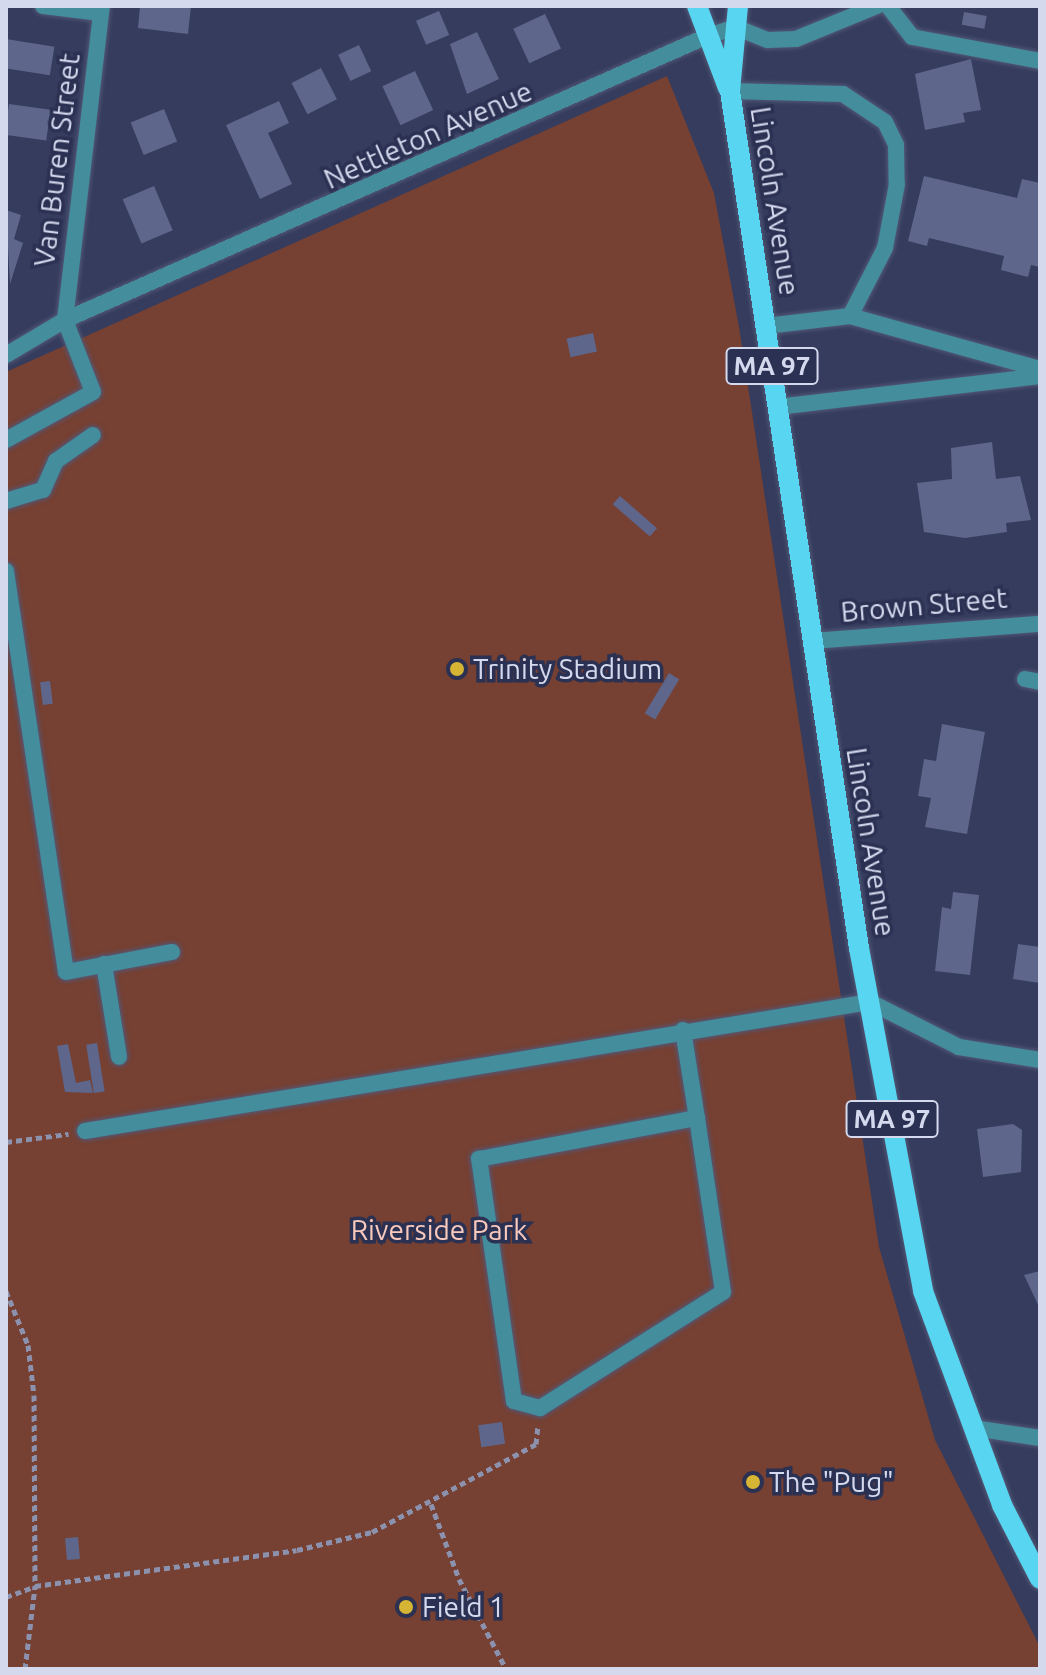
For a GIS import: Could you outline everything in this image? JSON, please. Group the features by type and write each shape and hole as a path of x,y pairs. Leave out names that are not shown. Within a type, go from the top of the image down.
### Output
{"main road":[{"name":"Lincoln Avenue","path":"697,6 705,37 730,91"},
{"name":"Lincoln Avenue","path":"738,6 730,91 812,641 870,1002 923,1291 974,1428 1040,1579"}],"street":[{"path":"43,6 101,9"},
{"path":"735,27 767,40 796,39 877,6"},
{"path":"888,6 912,37 1040,61"},
{"name":"Van Buren Street","path":"65,320 101,9"},
{"name":"Nettleton Avenue","path":"6,355 65,320 705,37 735,27"},
{"path":"730,91 843,94 885,122 896,145 897,184 885,248 850,316"},
{"path":"766,326 850,316 1040,369"},
{"path":"6,440 93,392 65,320"},
{"path":"777,407 1040,376"},
{"path":"6,501 43,490 56,461 93,435"},
{"path":"6,571 66,972 172,952"},
{"name":"Brown Street","path":"812,641 991,622 1040,624"},
{"path":"104,964 119,1057"},
{"path":"85,1131 683,1030 870,1002 959,1047 1040,1060"},
{"path":"683,1030 697,1118 723,1292 540,1408 514,1401 479,1159 697,1118"},
{"path":"974,1428 1040,1438"}],"path":[{"path":"6,1142 85,1131"},
{"path":"6,1291 28,1345 34,1395 35,1586 25,1669"},
{"path":"6,1597 35,1586 297,1550 372,1532 431,1504 536,1444"},
{"path":"431,1504 459,1579 506,1669"}],"green space":[{"name":"Riverside Park","path":"667,76 714,193 739,327 879,1247 935,1440 1040,1647 1040,1669 6,1669 6,372"}],"building":[{"path":"140,6 191,6 188,34 138,28"},
{"path":"439,11 449,35 426,45 416,21"},
{"path":"964,12 987,16 984,29 962,25"},
{"path":"545,14 561,48 529,63 513,29"},
{"path":"477,32 499,79 467,94 450,44"},
{"path":"6,39 54,47 50,75 6,68"},
{"path":"359,45 371,71 350,81 338,55"},
{"path":"971,59 981,110 963,113 965,122 925,130 915,74"},
{"path":"321,68 337,99 307,114 292,83"},
{"path":"415,71 433,110 401,125 382,86"},
{"path":"279,101 289,123 268,133 292,184 260,199 226,125"},
{"path":"9,104 51,110 46,141 6,135"},
{"path":"164,109 177,141 144,155 131,122"},
{"path":"924,176 1017,198 1022,179 1040,183 1040,267 1031,265 1028,277 1001,270 1004,256 929,238 927,246 908,241"},
{"path":"154,186 173,230 141,243 123,199"},
{"path":"6,210 21,215 14,239 23,243 10,284"},
{"path":"593,333 597,352 571,357 567,339"},
{"path":"992,442 996,479 1020,476 1031,520 1006,523 1007,532 965,538 924,532 917,483 952,479 951,448"},
{"path":"620,496 657,528 650,536 613,504"},
{"path":"669,673 679,679 655,719 645,713"},
{"path":"50,681 53,704 43,705 40,682"},
{"path":"942,724 985,732 967,834 925,827 931,798 918,796 924,759 936,761"},
{"path":"953,892 979,895 970,975 935,971 942,907 951,909"},
{"path":"1018,944 1040,947 1040,983 1013,979"},
{"path":"97,1043 105,1091 94,1093 86,1045"},
{"path":"68,1044 76,1083 90,1080 93,1093 65,1092 57,1046"},
{"path":"1013,1124 1022,1130 1021,1172 983,1177 977,1129"},
{"path":"1040,1271 1040,1309 1024,1275"},
{"path":"502,1422 505,1444 481,1447 478,1425"},
{"path":"78,1537 80,1559 67,1560 65,1538"}],"place":[{"name":"Trinity Stadium","path":"457,669"},
{"name":"The \"Pug\"","path":"753,1482"},
{"name":"Field 1","path":"406,1607"}]}
